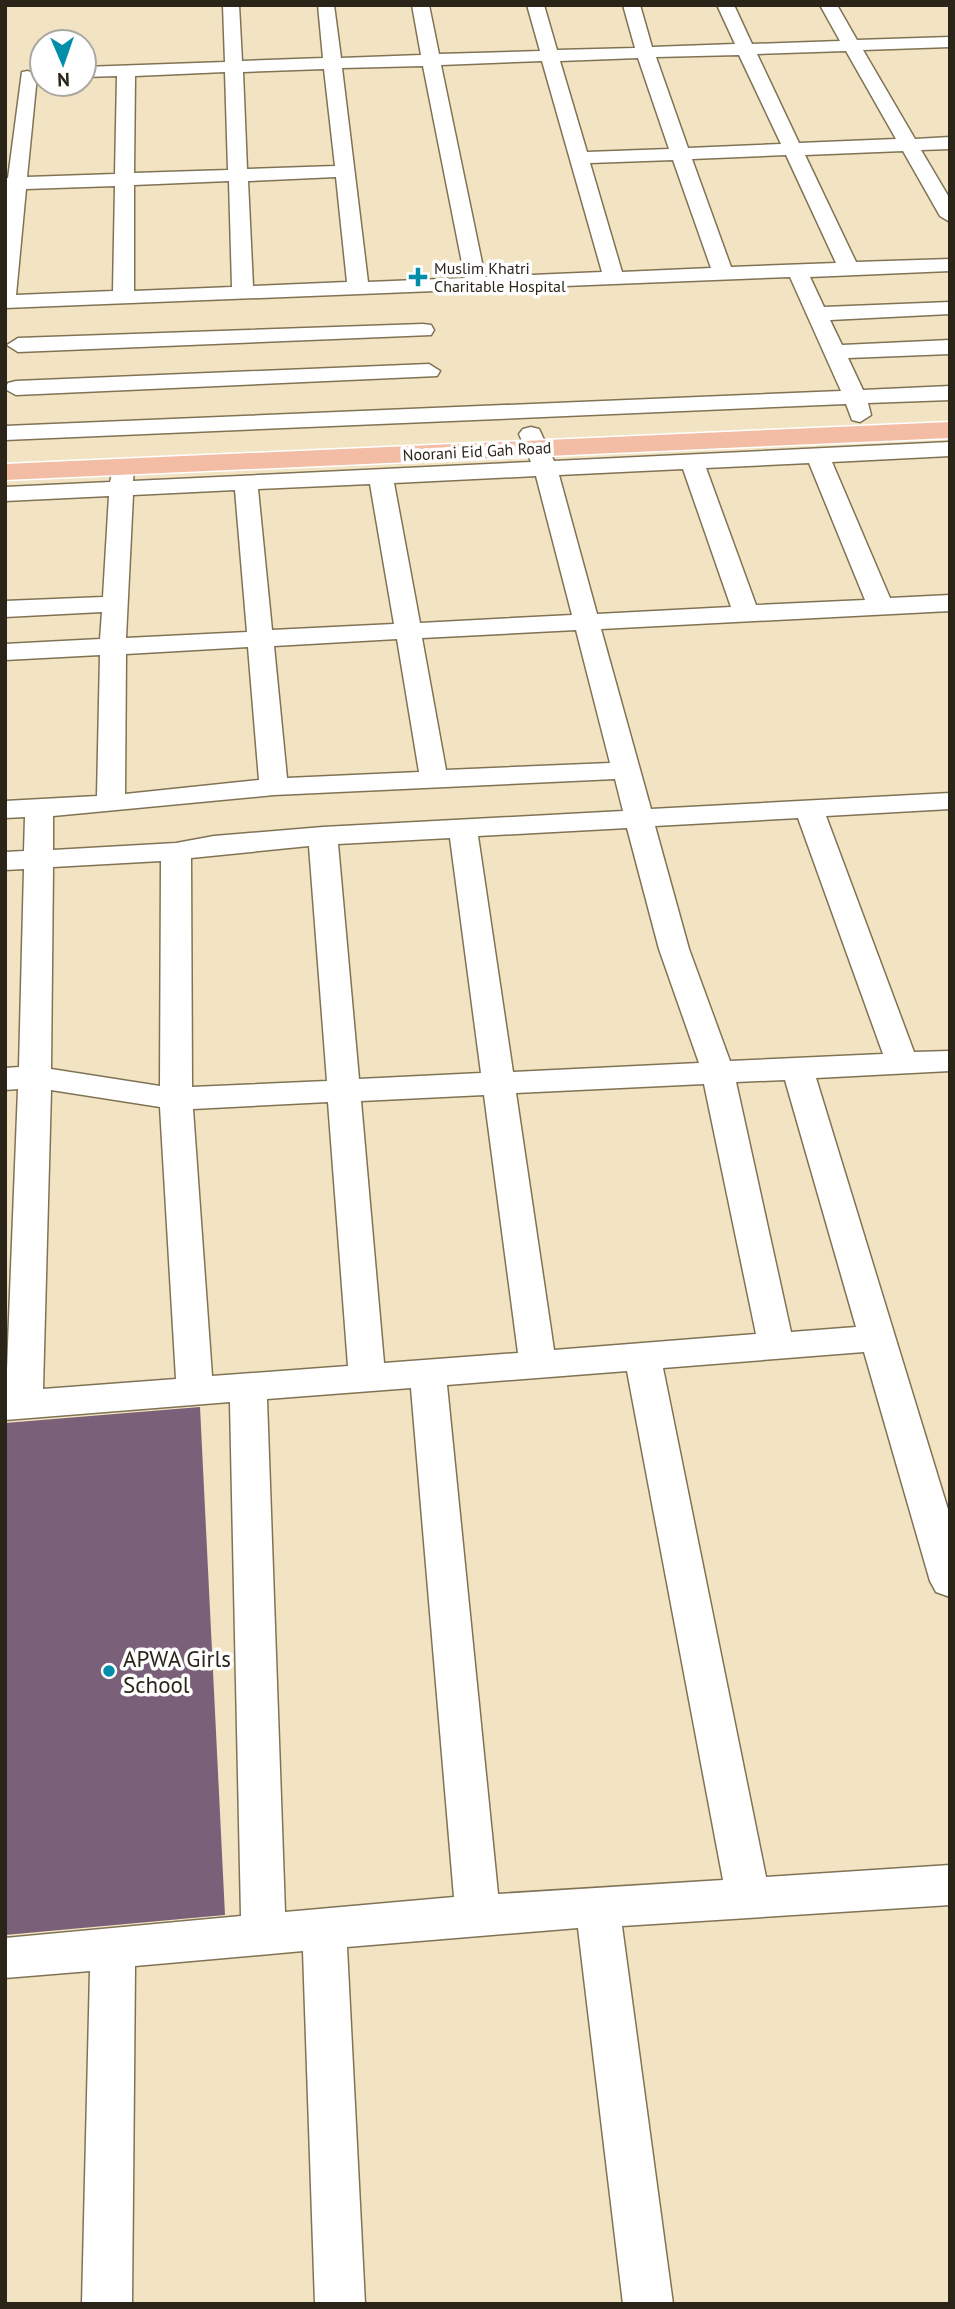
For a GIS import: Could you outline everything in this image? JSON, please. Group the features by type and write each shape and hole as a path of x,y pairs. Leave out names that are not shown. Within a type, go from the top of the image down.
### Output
{"main road":[{"name":"Noorani Eid Gah Road","path":"7,450 437,426 539,450 858,407 950,414"},
{"name":"Noorani Eid Gah Road","path":"7,450 122,478 539,450 948,448"}],"street":[{"path":"231,5 243,292"},
{"path":"326,5 358,288"},
{"path":"420,5 476,283"},
{"path":"535,5 614,278"},
{"path":"631,5 680,155 723,274"},
{"path":"725,5 743,49 849,269"},
{"path":"828,5 950,216"},
{"path":"98,71 743,49 947,46"},
{"path":"123,297 126,70"},
{"path":"5,78 28,76"},
{"path":"7,450 16,388 18,345 11,301 11,183 30,98"},
{"path":"579,158 950,143"},
{"path":"11,183 345,171"},
{"path":"11,301 950,265"},
{"path":"797,271 858,407"},
{"path":"416,286 437,426 858,407 950,393"},
{"path":"817,314 950,308"},
{"path":"18,345 423,330"},
{"path":"835,352 950,347"},
{"path":"16,388 429,371"},
{"path":"5,494 122,478 246,483 381,476 539,450 692,460 948,448"},
{"path":"539,450 674,949 718,1072 776,1344"},
{"path":"818,455 880,606"},
{"path":"692,460 746,613"},
{"path":"381,476 434,779"},
{"path":"111,804 113,647 122,478"},
{"path":"246,483 274,787"},
{"path":"5,652 950,603"},
{"path":"5,609 115,604"},
{"path":"5,810 111,804 274,787 628,771"},
{"path":"21,860 176,852 214,845 323,836 950,801"},
{"path":"39,808 21,860 14,1405 880,1338"},
{"path":"809,810 902,1063"},
{"path":"463,829 538,1366"},
{"path":"323,836 367,1379"},
{"path":"176,852 176,1099 195,1392"},
{"path":"20,1078 176,1099 798,1070 950,1060"},
{"path":"798,1070 880,1338 950,1581"},
{"path":"642,1356 749,1900"},
{"path":"428,1374 478,1915"},
{"path":"248,1388 264,1935"},
{"path":"5,1958 478,1915 597,1906 749,1900 950,1885"},
{"path":"597,1906 648,2304"},
{"path":"324,1929 340,2304"},
{"path":"107,2304 113,1948"}],"building":[{"name":"APWA Girls School","path":"200,1407 225,1915 5,1935 5,1423"}],"place":[{"name":"Muslim Khatri Charitable Hospital","path":"418,277"},
{"name":"APWA Girls School","path":"109,1671"}]}
